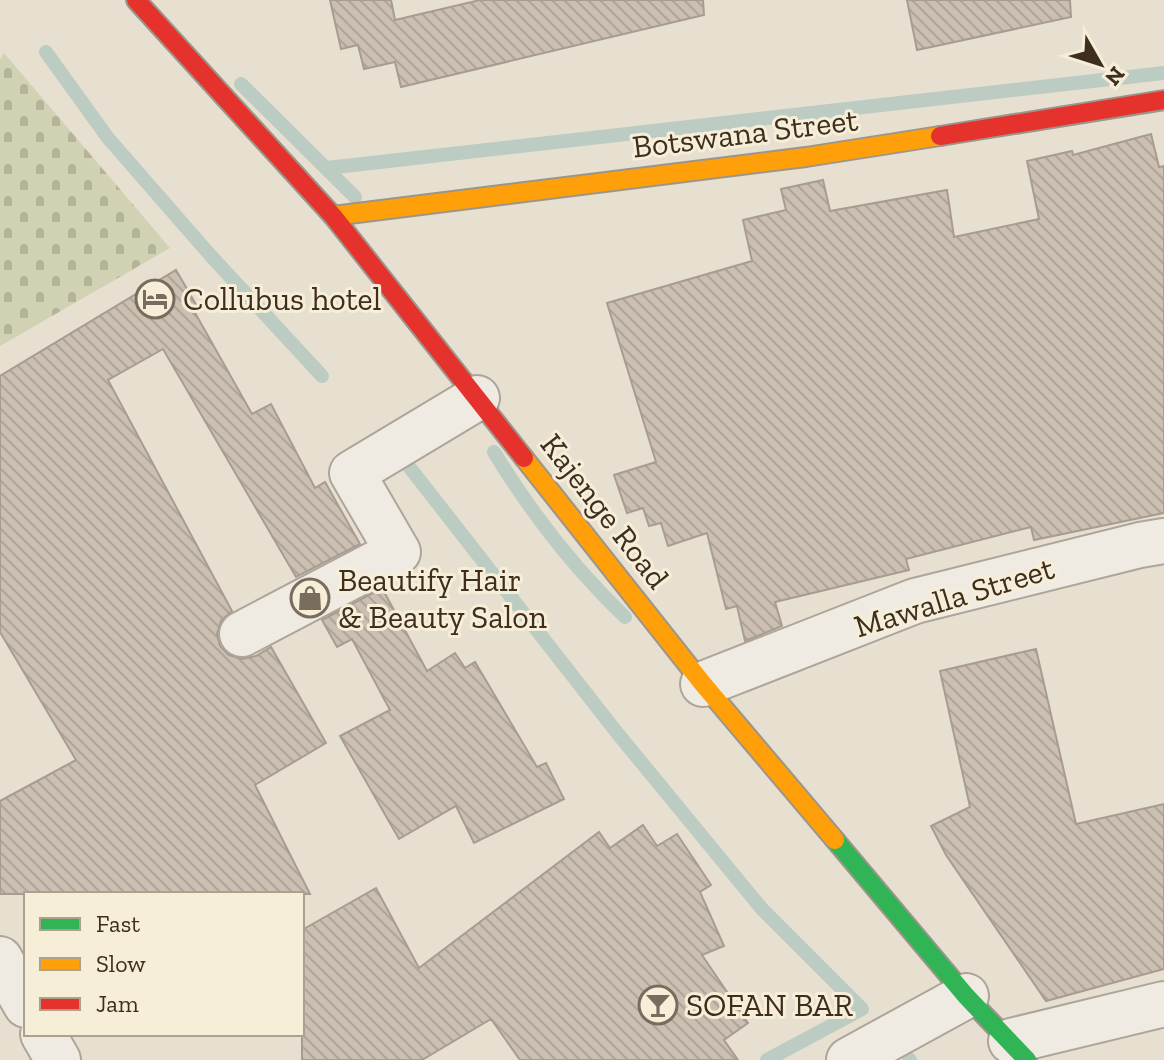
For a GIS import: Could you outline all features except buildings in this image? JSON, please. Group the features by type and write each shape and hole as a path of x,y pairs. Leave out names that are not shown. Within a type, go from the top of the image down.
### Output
{"street":[{"name":"Kajenge Road","path":"136,0 333,216 703,684 966,996 1019,1050"},
{"name":"Botswana Street","path":"333,216 806,157 1164,100"},
{"path":"242,634 398,552 352,473 477,398"},
{"name":"Mawalla Street","path":"703,684 915,601 1164,541"},
{"path":"0,959 24,1001"},
{"path":"849,1060 966,996"},
{"path":"1019,1050 1164,1004"},
{"path":"44,1036 58,1060"}],"green space":[{"path":"4,53 170,248 0,346 0,60"}],"waterway":[{"path":"46,52 108,138 322,376"},
{"path":"327,168 1164,73"},
{"path":"241,84 355,197"},
{"path":"396,450 618,734 762,909 862,1009 767,1060"},
{"path":"494,452 554,539 625,617"}],"traffic: fast":[{"path":"835,840 966,996 1027,1060"}],"traffic: slow":[{"path":"333,216 806,157 940,136"},
{"path":"524,458 703,684 835,840"}],"traffic: jam":[{"path":"136,0 333,216 524,458"},
{"path":"940,136 1164,100"}],"place":[{"name":"Collubus hotel","path":"155,299"},
{"name":"Beautify Hair & Beauty Salon","path":"310,598"},
{"name":"SOFAN BAR","path":"658,1005"}]}
